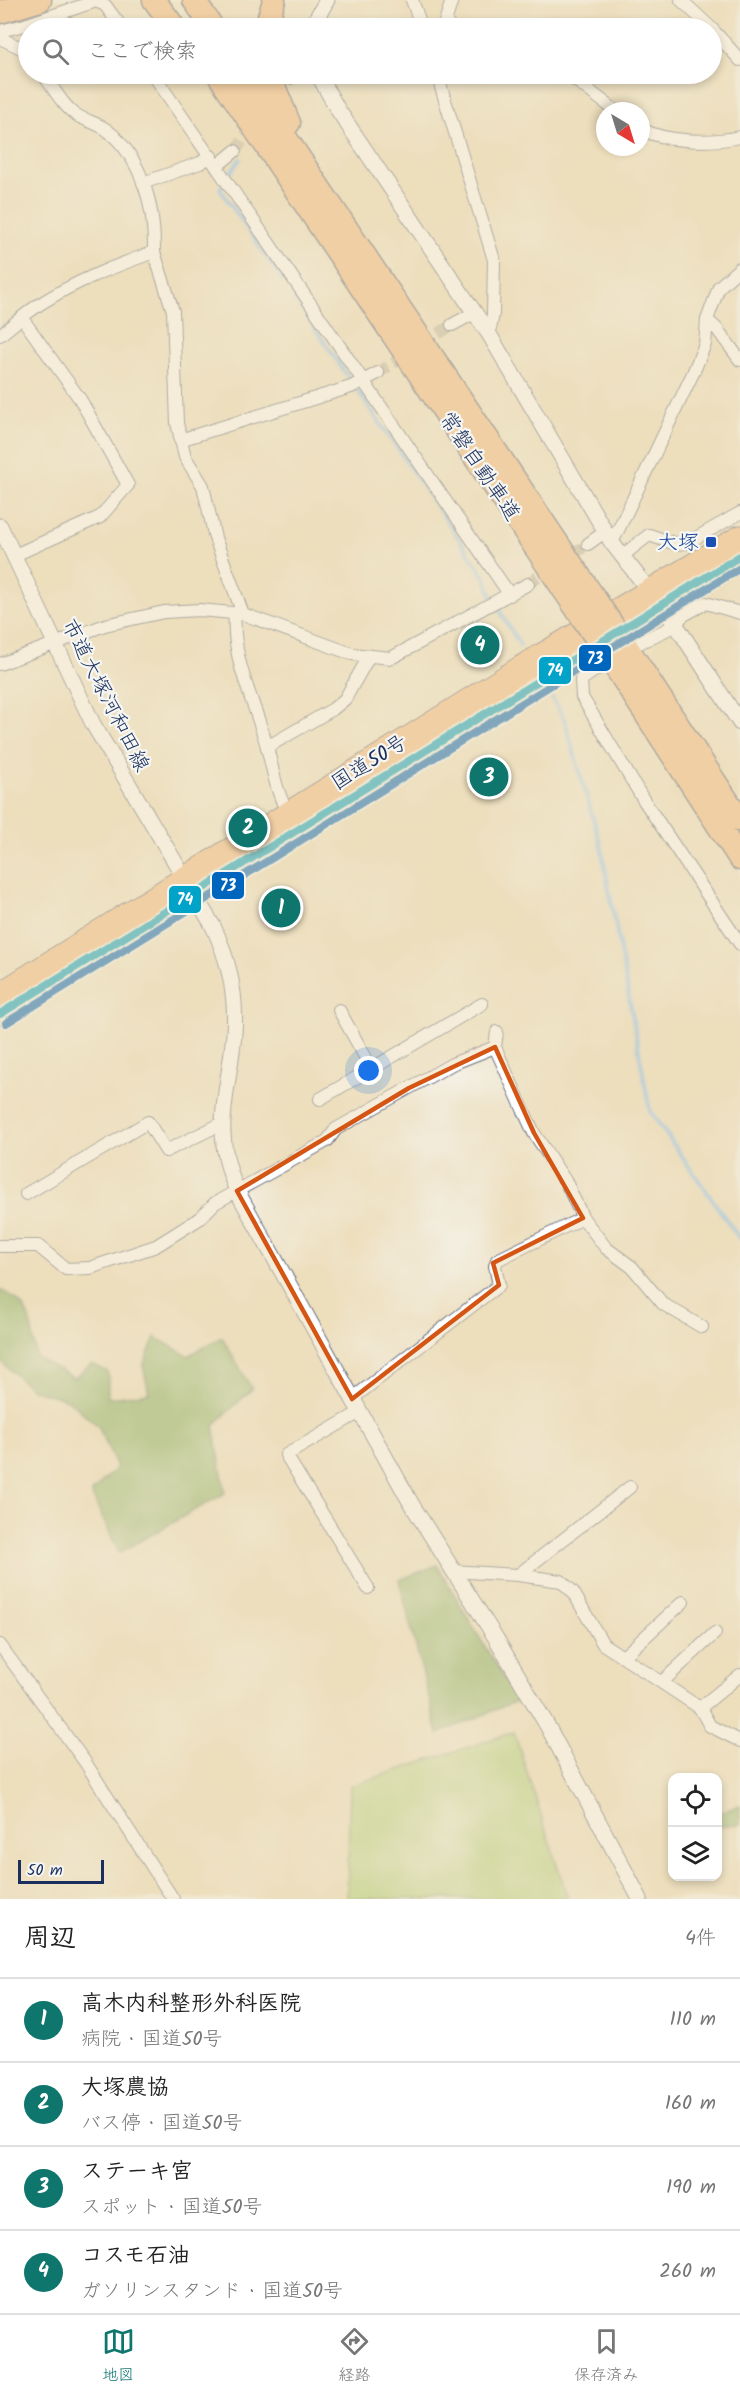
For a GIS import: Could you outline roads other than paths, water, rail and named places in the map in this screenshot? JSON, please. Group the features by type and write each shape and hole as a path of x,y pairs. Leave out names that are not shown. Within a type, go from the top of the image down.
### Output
{"highway":[{"path":"0,12 40,0"},
{"path":"154,0 168,18"},
{"path":"170,0 182,18"},
{"path":"194,0 206,18"},
{"path":"269,18 274,0"},
{"path":"216,84 292,186"},
{"name":"常磐自動車道","path":"225,84 292,186 618,652 740,820"},
{"name":"常磐自動車道","path":"250,84 457,394 586,605"},
{"path":"284,84 281,107 297,137 457,394"},
{"name":"国道50号","path":"0,1014 189,886 652,597 740,536"},
{"name":"国道50号","path":"0,993 189,886 288,813 652,597 740,556"},
{"name":"常磐自動車道","path":"618,652 740,859"}],"street":[{"path":"317,18 327,0"},
{"path":"412,0 418,18"},
{"path":"446,18 452,0"},
{"path":"681,0 700,18"},
{"path":"48,18 96,1 105,5 115,18"},
{"path":"0,31 18,27"},
{"path":"0,38 18,47"},
{"path":"722,41 740,60"},
{"path":"50,84 70,110 106,129 118,141 131,157 143,183 153,219 154,252 173,311 177,423 180,440 186,457 203,486 215,538 239,613 234,642 238,661 267,747 280,798 288,813"},
{"path":"160,84 510,595"},
{"path":"324,84 338,110 489,334 609,537 652,597 676,625 740,723"},
{"path":"440,84 494,260 493,314 489,334"},
{"path":"580,84 604,102"},
{"path":"650,132 663,136 711,141 740,137"},
{"path":"143,183 200,163 214,161 235,151"},
{"path":"0,335 38,305 92,276 154,252"},
{"path":"588,544 609,537 694,371 705,344 706,320 719,287 740,268"},
{"path":"452,325 474,312"},
{"path":"17,554 100,517 128,484 80,399 22,318"},
{"path":"706,320 717,329 740,360"},
{"path":"180,440 365,382 378,374"},
{"path":"622,556 649,535 676,544 692,541 740,513"},
{"name":"市道大塚河和田線","path":"0,526 108,752 213,926 227,957 234,994 234,1031 221,1124 224,1150 237,1191 356,1405 452,1570 497,1640 548,1727 640,1899"},
{"path":"0,664 105,625 164,612 239,613 368,658 392,658 400,656 528,584"},
{"path":"740,613 706,603 682,616 676,625 618,652 581,680 582,697 643,799 740,944"},
{"path":"267,747 333,709 345,699 368,658"},
{"path":"320,1099 482,1004"},
{"path":"339,1010 372,1069"},
{"path":"496,1032 495,1047 534,1133 566,1182 583,1218 606,1248 632,1267 663,1304 702,1327"},
{"path":"0,1246 38,1246 66,1269 90,1268 156,1246 199,1219 215,1203 327,1141 336,1129 435,1074 476,1053 495,1047"},
{"path":"26,1194 148,1122 166,1151 221,1124"},
{"path":"368,1588 286,1455 356,1405 499,1285 495,1266 498,1260 583,1218"},
{"path":"518,1575 630,1487"},
{"path":"452,1570 561,1581 573,1592 603,1644 700,1708 710,1726 737,1736"},
{"path":"623,1657 683,1602"},
{"path":"662,1682 715,1634"},
{"path":"0,1645 85,1762 173,1899"},
{"path":"700,1708 740,1675"}],"waterway":[{"path":"230,173 240,159"},
{"path":"222,185 220,189 284,282"},
{"path":"296,300 352,383"},
{"path":"356,388 485,577 493,599"},
{"path":"498,608 520,645"},
{"path":"549,693 565,721 601,846 650,1111 740,1239"}],"tunnel":[{"path":"235,151 256,123"},
{"path":"378,373 452,325"},
{"path":"528,584 588,544"}],"place":[{"name":"大塚","path":"711,542"},
{"name":"コスモ石油","path":"480,645"},
{"name":"ステーキ宮","path":"489,777"},
{"name":"大塚農協","path":"248,828"},
{"name":"高木内科整形外科医院","path":"281,908"}]}
